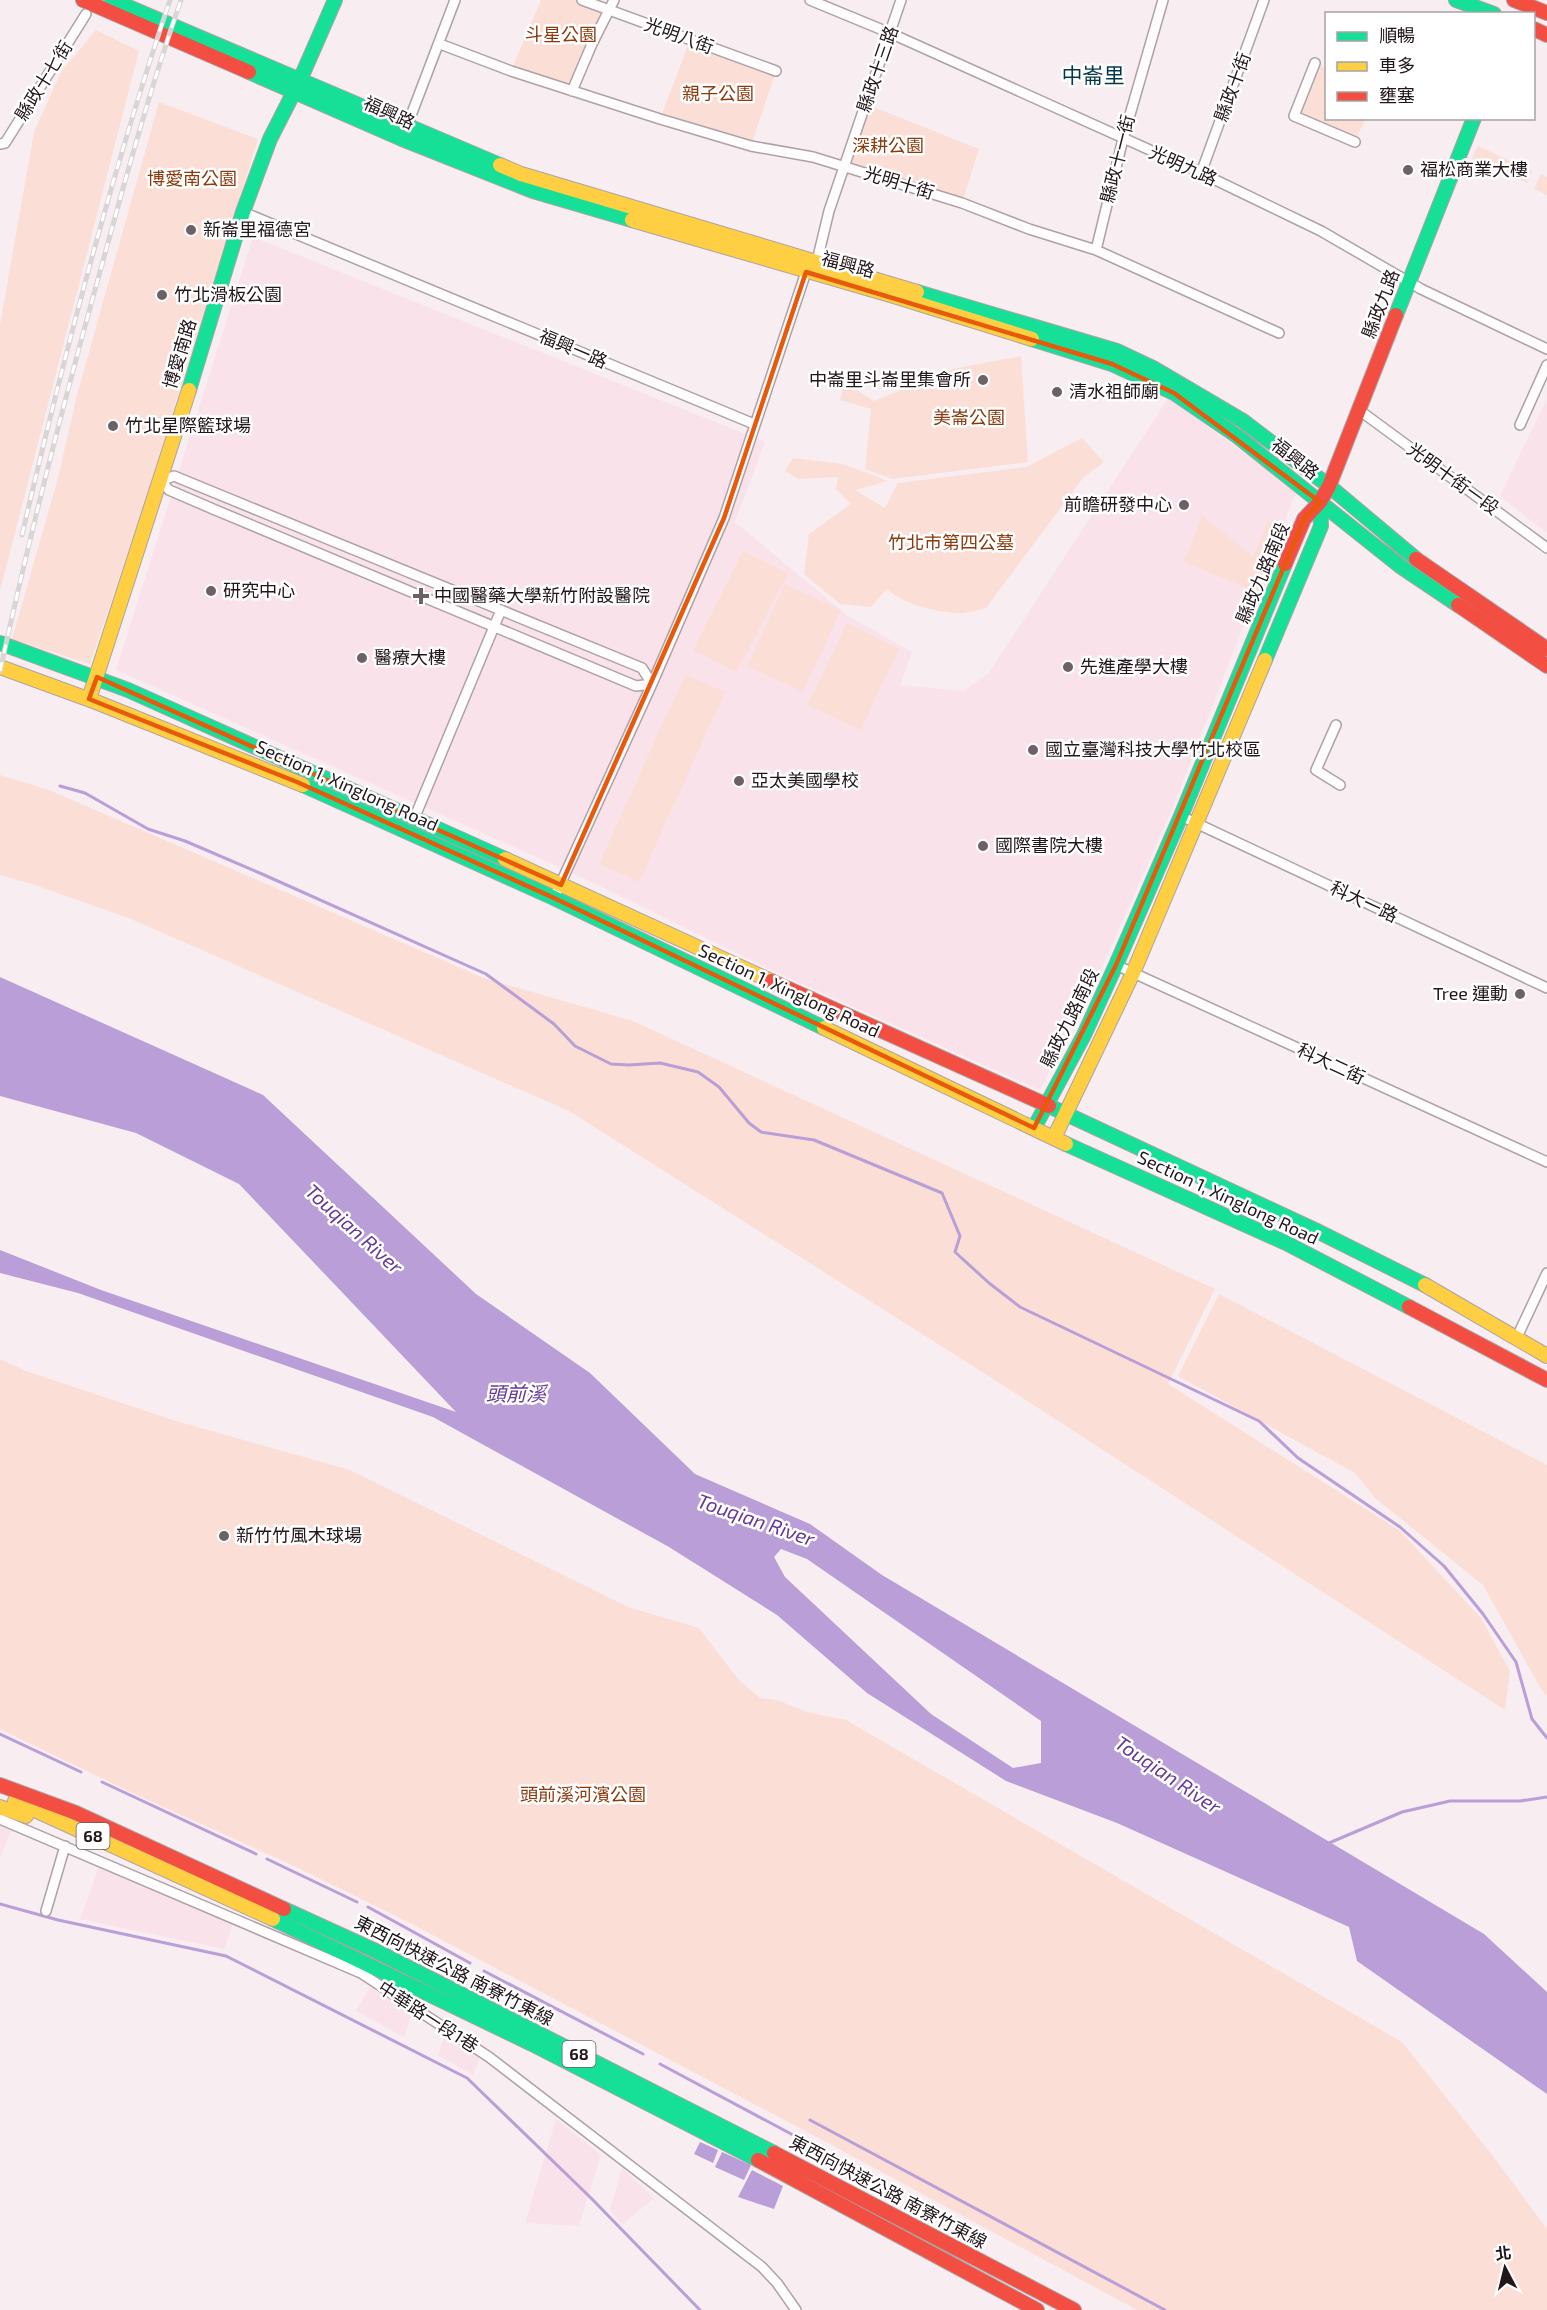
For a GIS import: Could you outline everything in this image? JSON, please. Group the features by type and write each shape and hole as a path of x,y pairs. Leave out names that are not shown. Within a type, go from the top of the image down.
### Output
{"main road":[{"name":"福興路","path":"112,0 297,85 402,139 533,191 894,296 1121,368 1174,393 1237,436 1400,566 1547,666"},
{"name":"博愛南路","path":"88,699 160,481 243,212 270,139 335,0"},
{"path":"1456,0 1489,12"},
{"path":"1515,4 1547,13"},
{"name":"福興路","path":"84,7 216,59 297,85 407,126 521,174 1117,351 1153,368 1243,421 1329,486 1407,553 1547,650"},
{"name":"縣政九路","path":"1320,502 1329,486 1473,120"},
{"name":"縣政九路南段","path":"1034,1128 1084,1035 1116,965 1181,816 1304,519 1320,502"},
{"name":"縣政九路南段","path":"1054,1138 1133,973 1321,526 1320,502"},
{"name":"Section 1, Xinglong Road","path":"0,643 97,677 560,884 864,1025 1046,1105 1315,1230 1442,1294 1547,1356"},
{"name":"Section 1, Xinglong Road","path":"0,667 88,699 297,782 554,898 1054,1138 1286,1243 1547,1380"},
{"path":"0,1774 76,1813"},
{"name":"東西向快速公路 南寮竹東線","path":"0,1785 76,1813 375,1951 779,2155 1074,2310"},
{"name":"東西向快速公路 南寮竹東線","path":"0,1796 186,1877 619,2087 1037,2310"},
{"path":"0,1807 64,1829 148,1865 186,1877"}],"street":[{"path":"407,126 455,0"},
{"name":"光明八街","path":"582,0 776,71"},
{"path":"572,91 614,0"},
{"name":"光明九路","path":"810,0 890,33 1201,173 1321,231 1408,282 1547,349"},
{"name":"縣政十三路","path":"817,261 830,211 901,0"},
{"name":"縣政十一街","path":"1096,250 1123,139 1163,0"},
{"name":"縣政十街","path":"1201,173 1264,0"},
{"name":"縣政十七街","path":"0,144 5,143 84,7"},
{"name":"光明十街","path":"440,44 511,71 660,120 751,146 813,157 962,203 1029,229 1096,250 1279,333"},
{"path":"1315,63 1294,116 1355,142"},
{"name":"福興一路","path":"243,212 754,424"},
{"path":"554,898 652,684 724,518 806,272 817,261"},
{"path":"1520,425 1547,365"},
{"name":"光明十街一段","path":"1359,410 1547,548"},
{"path":"174,476 642,668 652,684 636,686 196,502 169,490 160,481 174,476"},
{"path":"414,819 501,610"},
{"path":"1336,725 1316,770 1340,785"},
{"name":"科大一路","path":"1181,816 1547,988"},
{"name":"科大二街","path":"1116,965 1547,1162"},
{"path":"1517,1338 1547,1273"},
{"name":"中華路一段1巷","path":"0,1819 361,1973 489,2057 762,2267 777,2283 796,2310"},
{"path":"46,1911 65,1846"}],"highlighted area":[{"path":"806,272 1112,364 1174,393 1320,502 1304,519 1116,965 1034,1128 554,898 297,782 89,699 97,677 561,885 724,518"}],"shaded area":[{"path":"253,237 765,442 735,522 848,616 912,652 900,685 963,691 988,674 1169,397 1296,492 1172,809 1107,956 1040,1090 771,970 579,876 116,670"},
{"path":"1547,399 1547,533 1500,496"},
{"path":"0,1825 12,1830 0,1857"},
{"path":"100,1864 233,1924 224,1949 80,1919"},
{"path":"370,1987 412,2013 404,2037 356,2011"},
{"path":"444,2037 480,2057 473,2075 438,2055"},
{"path":"556,2119 601,2155 579,2226 525,2223"},
{"path":"622,2168 654,2198 622,2225 610,2210"}],"green space":[{"name":"斗星公園","path":"541,0 582,0 609,11 572,91 511,71"},
{"path":"96,30 139,51 0,591 0,325 34,132 61,72"},
{"name":"親子公園","path":"690,40 776,71 751,146 660,119"},
{"path":"1315,63 1325,68 1325,120 1365,120 1355,142 1294,116"},
{"name":"博愛南公園","path":"159,102 258,139 143,507 90,664 12,639 58,478 77,395"},
{"name":"深耕公園","path":"866,104 979,149 962,203 845,166"},
{"path":"1478,146 1532,171 1527,183 1472,158"},
{"path":"1541,174 1547,177 1547,195 1534,189"},
{"name":"美崙公園","path":"1021,356 1028,462 892,479 865,469 871,409 840,400 846,377 858,391 874,401 953,369"},
{"name":"竹北市第四公墓","path":"1082,438 1104,462 1083,478 986,608 961,613 939,611 910,603 887,589 871,607 840,604 804,574 809,534 851,504 836,489 838,477 798,479 785,471 793,458 843,464 888,481 855,490 885,508 898,483 1026,467"},
{"path":"1202,515 1253,557 1268,521 1287,531 1261,594 1184,562"},
{"path":"743,551 788,573 737,672 693,650"},
{"path":"785,584 841,610 803,692 747,666"},
{"path":"847,623 899,649 861,730 807,705"},
{"path":"685,674 725,692 639,882 599,864"},
{"path":"0,775 49,790 484,978 633,1021 1215,1289 1168,1384 1399,1530 1481,1618 1510,1671 1505,1710 987,1375 569,1111 131,919 0,875"},
{"path":"1219,1294 1547,1465 1547,1696 1483,1585 1375,1498 1355,1473 1178,1376"},
{"name":"頭前溪河濱公園","path":"0,1359 26,1371 176,1421 350,1470 628,1607 699,1628 738,1679 760,1698 777,1700 807,1712 846,1720 1402,2042 1496,2160 1547,2229 1547,2310 1137,2310 815,2136 406,1921 294,1866 124,1789 0,1729"}],"water":[{"name":"頭前溪","path":"0,977 263,1095 476,1294 590,1373 695,1474 810,1524 882,1575 1484,1934 1547,1992 1547,2094 1357,1961 1349,1927 1117,1823 1006,1781 867,1693 777,1615 669,1547 433,1417 78,1293 0,1273 0,1250 101,1290 456,1412 239,1184 136,1133 0,1096","holes":["781,1549 807,1559 1041,1721 1041,1763 1013,1768 931,1714 785,1577 774,1557"]},
{"path":"700,2142 718,2150 713,2163 694,2154"},
{"path":"722,2152 751,2165 744,2180 715,2167"},
{"path":"752,2170 783,2186 774,2209 738,2197"}],"waterway":[{"path":"60,786 85,793 148,829 185,841 262,874 486,974 554,1024 575,1046 611,1064 660,1063 698,1072 719,1087 749,1123 761,1132 814,1140 942,1193 960,1236 955,1252 1020,1307 1259,1421 1298,1458 1400,1527 1444,1566 1483,1614 1516,1662 1532,1719 1547,1738"},
{"path":"0,1734 81,1772"},
{"path":"102,1782 256,1854"},
{"path":"1329,1843 1402,1812 1450,1801 1520,1801 1547,1797"},
{"path":"267,1859 357,1902"},
{"path":"0,1904 58,1920 226,1956 467,2078 591,2198 700,2310"},
{"path":"368,1907 470,1963"},
{"path":"484,1971 643,2054"},
{"path":"660,2064 795,2136"},
{"path":"810,2120 1165,2310"}],"railway":[{"path":"22,535 108,199 170,0"},
{"path":"0,671 75,363 121,195 181,0"}],"traffic: fast":[{"path":"112,0 500,165"},
{"path":"189,390 243,212 270,139 300,80 335,0"},
{"path":"1456,0 1489,12"},
{"path":"249,72 402,139 533,191 632,220"},
{"path":"1396,315 1473,120"},
{"path":"917,292 1117,351 1153,368 1243,421 1329,486 1416,559"},
{"path":"1032,339 1112,364 1174,393 1237,436 1400,566 1458,605"},
{"path":"1265,660 1321,526 1320,502"},
{"path":"1034,1128 1084,1035 1116,965 1181,816 1285,564"},
{"path":"0,643 128,690 505,859"},
{"path":"303,785 554,898 824,1028"},
{"path":"1049,1106 1315,1230 1425,1285"},
{"path":"1066,1144 1286,1243 1409,1307"},
{"path":"284,1909 376,1951 774,2153"},
{"path":"273,1919 532,2044 758,2160"}],"traffic: slow":[{"path":"500,165 521,174 917,292"},
{"path":"632,220 894,296 1032,339"},
{"path":"89,699 189,390"},
{"path":"1054,1138 1133,973 1265,660"},
{"path":"0,667 96,702 303,785"},
{"path":"505,859 771,981"},
{"path":"824,1028 1066,1144"},
{"path":"1425,1285 1547,1356"},
{"path":"15,1801 273,1919"},
{"path":"0,1807 26,1816"}],"traffic: jam":[{"path":"83,0 249,72"},
{"path":"1514,0 1547,13"},
{"path":"1535,29 1547,35"},
{"path":"1285,564 1304,519 1320,502 1329,486 1396,315"},
{"path":"1416,559 1547,649"},
{"path":"1458,605 1547,666"},
{"path":"771,981 1049,1106"},
{"path":"1409,1307 1547,1380"},
{"path":"0,1785 76,1813 284,1909"},
{"path":"774,2153 1074,2310"},
{"path":"758,2160 1037,2310"}],"place":[{"name":"福松商業大樓","path":"1408,170"},
{"name":"新崙里福德宮","path":"191,230"},
{"name":"竹北滑板公園","path":"162,295"},
{"name":"中崙里斗崙里集會所","path":"983,380"},
{"name":"清水祖師廟","path":"1057,392"},
{"name":"竹北星際籃球場","path":"113,426"},
{"name":"前瞻研發中心","path":"1184,505"},
{"name":"研究中心","path":"211,591"},
{"name":"中國醫藥大學新竹附設醫院","path":"421,596"},
{"name":"醫療大樓","path":"362,658"},
{"name":"先進產學大樓","path":"1068,667"},
{"name":"國立臺灣科技大學竹北校區","path":"1033,750"},
{"name":"亞太美國學校","path":"739,781"},
{"name":"國際書院大樓","path":"983,846"},
{"name":"Tree 運動","path":"1520,994"},
{"name":"新竹竹風木球場","path":"224,1536"}],"district":[{"name":"中崙里","path":"1093,76"}],"water label":[{"name":"Touqian River","path":"354,1229"},
{"name":"Touqian River","path":"756,1520"},
{"name":"Touqian River","path":"1168,1775"}]}
